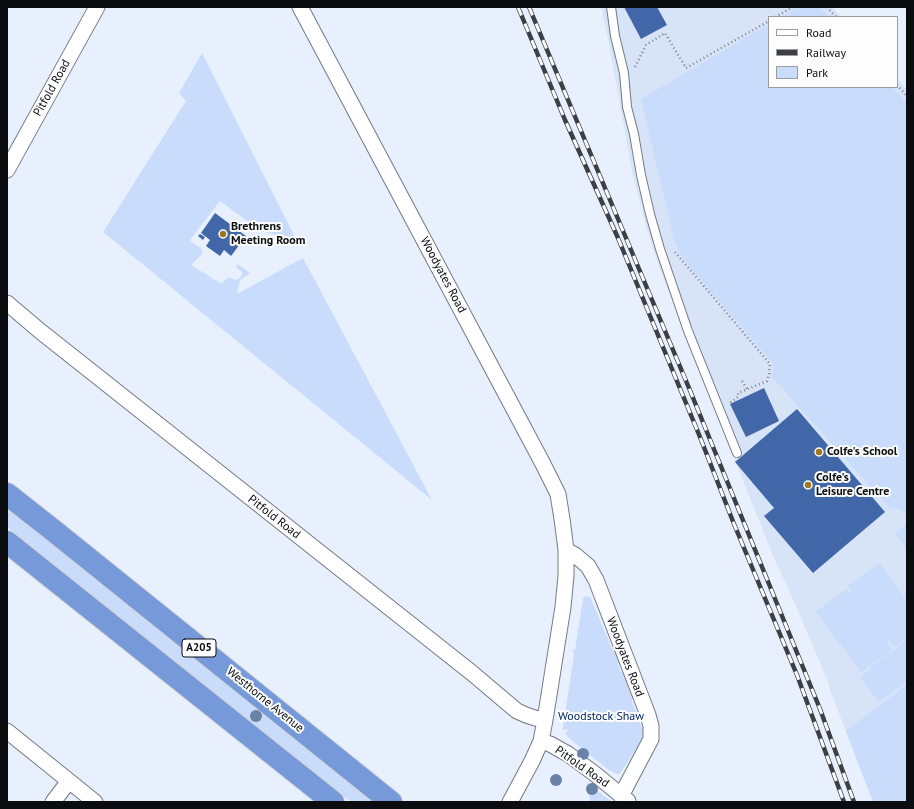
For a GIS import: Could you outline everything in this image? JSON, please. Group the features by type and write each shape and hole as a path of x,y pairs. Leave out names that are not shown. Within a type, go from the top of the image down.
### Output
{"highway":[{"name":"Westhorne Avenue","path":"7,494 391,802"},
{"path":"7,542 332,802"}],"street":[{"name":"Pitfold Road","path":"7,170 97,7"},
{"name":"Woodyates Road","path":"300,7 558,494 566,550 566,576 563,607 546,720 541,741 510,802"},
{"name":"Pitfold Road","path":"7,303 40,331 472,673 517,711 535,718 546,720"},
{"name":"Woodyates Road","path":"566,550 575,554 588,566 596,580 651,726 651,739 625,799"},
{"path":"7,730 95,802"},
{"name":"Pitfold Road","path":"541,741 550,744 568,754 625,799"},
{"path":"53,802 69,781"}],"lane":[{"path":"611,7 615,36 624,73 628,107 650,214 660,249 688,331 737,453"}],"path":[{"path":"777,16 793,7"},
{"path":"827,7 835,16"},
{"path":"633,70 646,45 665,33 686,68 768,22"},
{"path":"898,86 907,96"},
{"path":"672,250 770,364 767,380 738,393"},
{"path":"742,381 747,389"}],"shaded area":[{"name":"Colfe's School","path":"601,7 832,7 840,16 768,16 768,88 898,88 898,80 907,90 907,802 873,802 828,682 774,558 689,345 656,258 646,226 633,176"}],"green space":[{"path":"799,7 820,7 828,16 784,16"},
{"path":"768,25 768,88 893,88 907,103 907,515 901,509 890,508 771,376 773,369 772,362 689,266 678,250 674,239 641,99"},
{"path":"202,53 297,241 259,230 220,201 190,240 201,248 203,253 192,266 221,284 229,277 235,280 240,278 242,272 236,266 238,264 250,273 240,280 237,292 239,293 303,258 432,500 103,232 186,101 179,93"},
{"path":"7,507 374,802 351,802 7,527"},
{"path":"907,523 907,548 895,535"},
{"path":"879,563 907,601 907,637 894,647 890,641 887,643 892,650 861,672 816,612 846,589 849,593 852,591 848,586"},
{"name":"Woodstock Shaw","path":"585,596 590,597 614,653 618,655 620,660 618,664 621,672 626,672 632,690 630,692 633,695 632,701 644,734 638,748 619,774 609,770 571,740 565,733 568,731 567,729 563,730 574,654 572,650 575,650 583,599"},
{"path":"907,640 907,681 879,702 860,677"},
{"path":"907,685 907,802 873,802 846,731"},
{"path":"587,783 612,802 587,802 590,801"}],"building":[{"path":"624,7 657,7 667,25 641,39"},
{"name":"Brethrens Meeting Room","path":"215,213 246,236 231,256 224,250 220,256 206,246 210,240 201,233"},
{"path":"200,234 205,237 203,240 198,236"},
{"path":"764,388 779,421 746,437 730,404"},
{"name":"Colfe's Leisure Centre","path":"797,409 885,512 813,573 764,516 774,508 735,462"}],"railway":[{"path":"518,7 565,120 618,238 700,437 734,524 797,675 844,802"},
{"path":"529,7 689,388 820,709 854,802"}],"place":[{"name":"Brethrens Meeting Room","path":"223,234"},
{"name":"Colfe's School","path":"819,452"},
{"name":"Colfe's Leisure Centre","path":"808,485"}]}
